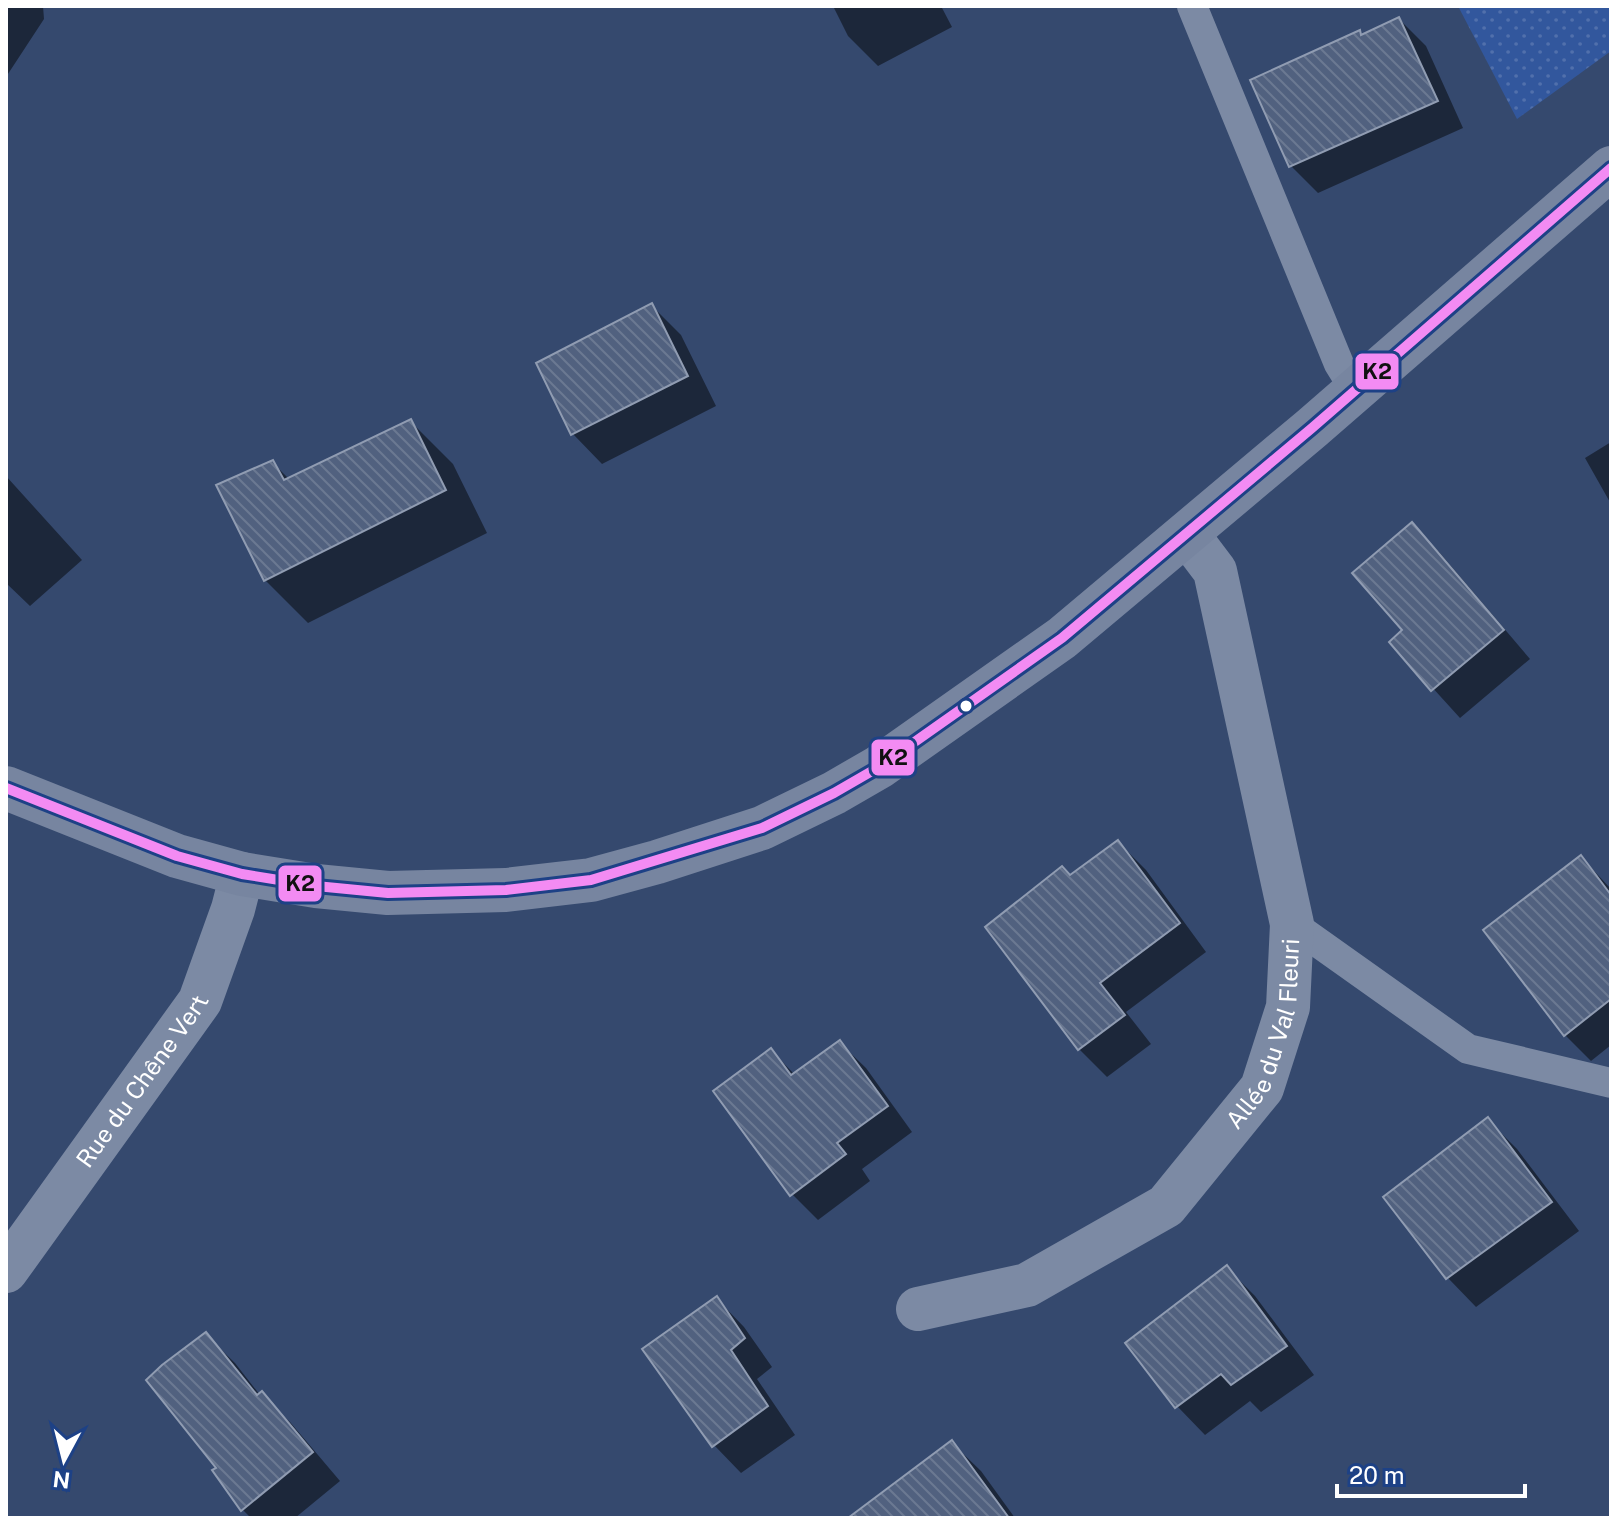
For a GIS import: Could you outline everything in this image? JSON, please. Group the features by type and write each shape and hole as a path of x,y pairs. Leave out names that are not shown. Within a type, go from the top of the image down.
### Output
{"main road":[{"path":"6,788 177,856 242,874 388,893 506,890 591,880 762,828 879,767 1062,638 1611,168"}],"street":[{"name":"Allée du Val Fleuri","path":"918,1309 1027,1285 1166,1206 1262,1088 1288,1007 1292,924 1215,571 1187,534"},
{"name":"Rue du Chêne Vert","path":"6,1271 200,1001 233,909 242,874"}],"lane":[{"path":"1192,6 1339,364 1355,390"},
{"path":"1292,924 1468,1049 1611,1083"}],"shaded area":[{"path":"1458,6 1611,6 1611,51 1517,119"}],"building":[{"path":"1399,17 1438,101 1289,167 1250,80 1360,30 1361,35"},
{"path":"652,303 688,376 571,435 536,363"},
{"path":"411,419 446,490 264,581 216,485 273,460 284,480"},
{"path":"1412,522 1504,630 1431,691 1389,642 1402,630 1352,573"},
{"path":"1118,840 1180,923 1100,983 1125,1015 1078,1050 985,927 1062,866 1070,875"},
{"path":"1581,855 1611,895 1611,999 1564,1036 1483,930"},
{"path":"840,1040 888,1106 837,1143 846,1154 790,1196 713,1091 771,1048 791,1075"},
{"path":"1488,1117 1552,1202 1446,1279 1383,1197"},
{"path":"1227,1265 1287,1346 1231,1385 1221,1374 1175,1408 1125,1343"},
{"path":"717,1296 745,1338 731,1350 768,1406 712,1447 642,1349"},
{"path":"206,1332 257,1395 262,1391 313,1452 241,1511 212,1470 216,1468 146,1380"},
{"path":"952,1440 1009,1518 848,1518"}],"transit line":[{"name":"K2","path":"6,788 177,856 242,874 388,893 506,890 591,880 762,828 879,767 1062,638 1312,428 1611,168"}]}
